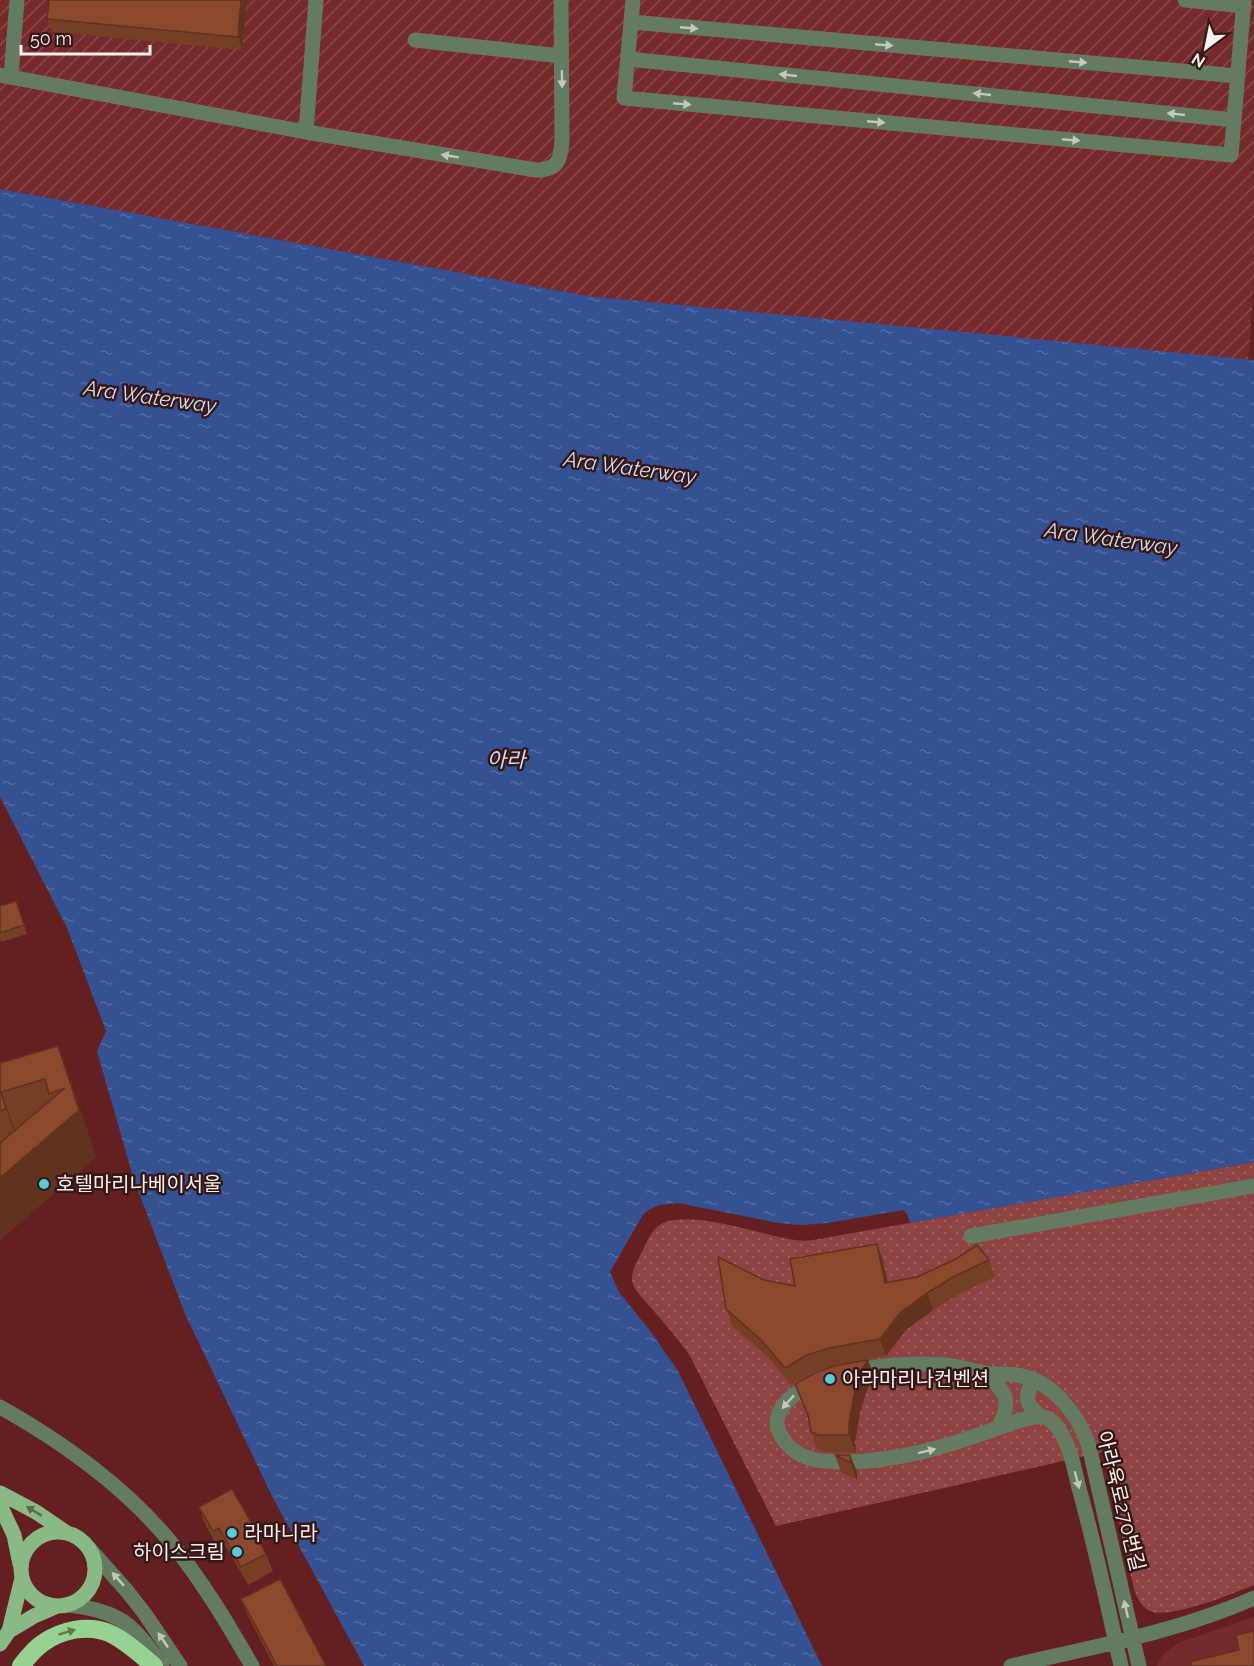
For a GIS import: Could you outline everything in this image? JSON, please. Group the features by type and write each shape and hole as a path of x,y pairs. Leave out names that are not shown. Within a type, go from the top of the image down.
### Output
{"highway":[{"path":"21,1666 44,1642 73,1630 90,1628 109,1633 126,1643 154,1666"}],"main road":[{"path":"0,1493 78,1538 88,1547 95,1571 87,1592 79,1600 34,1616 9,1631"},
{"path":"0,1505 14,1535 27,1590 36,1599 46,1604 63,1606"},
{"path":"0,1644 9,1631 24,1553 31,1543 42,1535 54,1532 67,1533"}],"street":[{"path":"17,0 6,76 306,132 536,170 553,167 559,161 562,152 561,0"},
{"path":"306,132 316,0"},
{"path":"633,0 624,98 1231,155 1244,3 1185,0"},
{"path":"631,22 1238,76"},
{"path":"415,40 561,56"},
{"path":"628,59 1234,120"},
{"path":"971,1236 1254,1186"},
{"name":"아라육로270번길","path":"998,1428 909,1456 859,1462 831,1462 816,1461 797,1453 779,1431 777,1419 790,1398 800,1390 831,1377 881,1366 920,1363 968,1368 984,1373 1018,1375 1048,1388 1070,1408 1085,1435 1139,1666"},
{"path":"984,1373 1001,1388 1006,1401 1006,1411 998,1428"},
{"name":"아라육로270번길","path":"1034,1380 1027,1394 1027,1401 1041,1417 1053,1423 1066,1444 1086,1511 1121,1666"},
{"path":"0,1407 33,1426 91,1466 158,1527 200,1581 252,1666"},
{"path":"998,1428 1041,1417"},
{"path":"1066,1444 1085,1435"},
{"path":"88,1547 145,1614 180,1666"},
{"path":"1011,1666 1133,1638 1254,1598"},
{"path":"63,1606 94,1608 123,1621 138,1633 162,1666"}],"shaded area":[{"path":"0,0 1254,0 1254,283 1248,360 588,296 0,189"},
{"path":"1254,1162 1254,1585 1202,1604 1171,1612 1150,1611 1136,1596 1103,1452 776,1526 690,1356 639,1295 632,1280 635,1267 651,1235 657,1227 668,1221 703,1220 808,1241"},
{"path":"1254,1617 1254,1666 1157,1666 1162,1655 1178,1643"}],"water":[{"name":"아라","path":"0,189 588,296 1254,360 1254,1162 910,1223 903,1210 828,1223 801,1225 779,1223 678,1203 659,1205 642,1216 610,1272 619,1292 678,1371 822,1666 364,1666 273,1498 185,1314 133,1177 97,1051 106,1031 67,928 0,797"}],"building":[{"path":"49,0 241,0 238,37 47,19"},
{"path":"16,901 24,925 0,933 0,906"},
{"path":"58,1046 79,1110 0,1178 0,1143 65,1088 49,1094 45,1079 1,1092 6,1109 0,1111 0,1063"},
{"path":"877,1244 885,1283 917,1277 954,1260 977,1245 989,1260 953,1277 927,1293 900,1313 880,1339 829,1348 807,1355 785,1368 761,1340 726,1309 718,1257 764,1280 795,1286 790,1259"},
{"path":"868,1360 860,1372 854,1395 849,1435 819,1435 811,1432 808,1415 795,1384 834,1366"},
{"path":"835,1455 850,1455 851,1463"},
{"path":"232,1489 266,1554 241,1567 219,1528 213,1531 199,1507"},
{"path":"280,1579 326,1666 277,1666 241,1599"},
{"path":"1254,1631 1254,1666 1191,1666 1190,1662 1239,1650 1236,1635"}],"place":[{"name":"호텔마리나베이서울","path":"44,1184"},
{"name":"아라마리나컨벤션","path":"830,1379"},
{"name":"라마니라","path":"232,1533"},
{"name":"하이스크림","path":"237,1552"}],"water label":[{"name":"Ara Waterway","path":"150,397"},
{"name":"Ara Waterway","path":"630,468"},
{"name":"Ara Waterway","path":"1111,539"}]}
